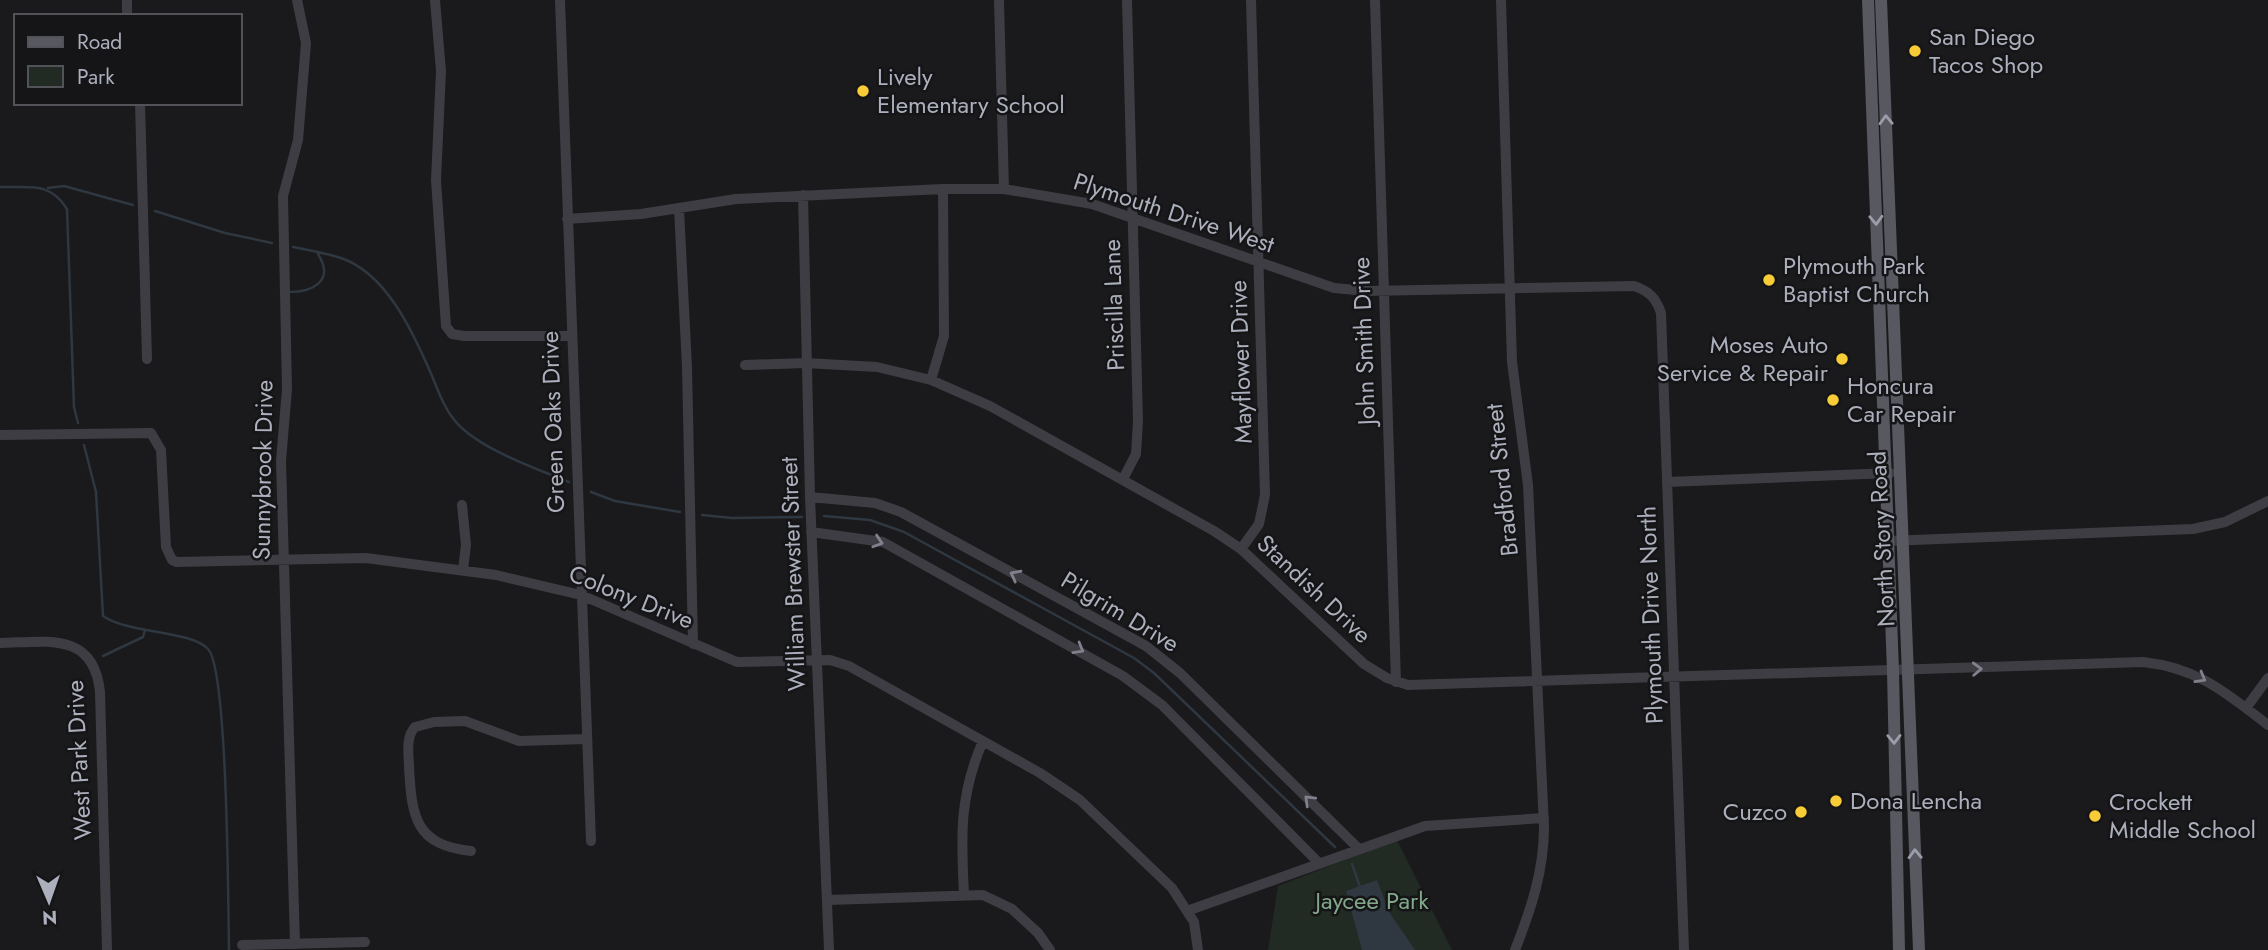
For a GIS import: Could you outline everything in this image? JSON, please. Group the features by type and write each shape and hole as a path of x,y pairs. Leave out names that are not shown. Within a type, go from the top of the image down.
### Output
{"main road":[{"name":"North Story Road","path":"1868,0 1893,671 1899,950"},
{"name":"North Story Road","path":"1881,0 1919,950"},
{"path":"1874,176 1888,176"}],"street":[{"name":"Sunnybrook Drive","path":"295,944 281,461 287,389 283,196 298,140 304,75 305,32 297,0"},
{"path":"435,0 441,71 437,194 446,326 458,335 571,336"},
{"name":"Green Oaks Drive","path":"560,0 591,841"},
{"path":"999,0 1004,189"},
{"name":"Priscilla Lane","path":"1123,480 1138,443 1127,0"},
{"name":"Mayflower Drive","path":"1241,549 1259,524 1265,495 1251,0"},
{"name":"John Smith Drive","path":"1375,0 1396,682"},
{"name":"Bradford Street","path":"1501,0 1514,399 1528,485 1544,818 1541,874 1515,950"},
{"path":"141,105 147,359"},
{"path":"931,380 944,336 943,189"},
{"name":"Plymouth Drive West","path":"567,219 679,209 725,200 943,189 1004,189 1069,199 1334,288 1384,291 1640,288"},
{"name":"William Brewster Street","path":"803,195 811,532 830,950"},
{"path":"679,209 687,367 693,644"},
{"name":"Plymouth Drive North","path":"1640,288 1653,296 1661,313 1684,950"},
{"name":"Standish Drive","path":"745,365 806,363 877,367 931,380 990,406 1241,549 1364,664 1396,682 1415,685 1537,683 2143,662 2173,665 2198,675 2268,725"},
{"name":"Colony Drive","path":"0,435 151,433 161,450 166,547 172,560 282,561 366,558 463,570 581,595 737,662 830,660 849,666 1040,773 1080,800 1172,888 1196,931 1198,950"},
{"path":"1667,482 1900,472"},
{"name":"Pilgrim Drive","path":"810,497 852,499 901,512 1146,646 1180,673 1358,848"},
{"path":"1888,541 2193,529 2232,519 2268,501"},
{"path":"462,505 466,544 463,570"},
{"path":"811,532 883,542 1123,676 1162,705 1320,863"},
{"name":"West Park Drive","path":"0,643 55,641 72,645 86,654 96,669 100,692 107,950"},
{"path":"2246,708 2268,678"},
{"path":"471,851 438,843 413,816 408,745 410,734 415,727 434,722 465,721 519,741 587,739"},
{"path":"964,895 963,804 970,772 983,741"},
{"path":"1187,911 1358,848 1436,824 1544,818"},
{"path":"828,900 983,895 1000,901 1023,918 1051,950"},
{"path":"242,945 365,942"}],"green space":[{"name":"Jaycee Park","path":"1397,840 1452,950 1268,950 1278,886"}],"shaded area":[{"path":"1377,880 1389,912 1415,950 1362,950 1346,891"}],"waterway":[{"path":"48,188 64,186 133,205"},
{"path":"0,187 46,190 67,209 74,407 78,423"},
{"path":"155,211 225,233 272,243"},
{"path":"293,247 341,258 357,265 371,276 405,320 445,406 462,428 506,456 569,482"},
{"path":"288,292 306,290 323,278 323,263 318,254"},
{"path":"84,445 96,492 103,616 128,626 188,638 208,649 215,666 223,742 229,950"},
{"path":"591,492 615,501 680,512"},
{"path":"702,515 732,518 802,517"},
{"path":"824,516 870,520 904,532 1134,658 1154,673 1335,847"},
{"path":"103,656 143,637 145,630"},
{"path":"1352,864 1360,887"}],"place":[{"name":"San Diego Tacos Shop","path":"1915,51"},
{"name":"Lively Elementary School","path":"863,91"},
{"name":"Plymouth Park Baptist Church","path":"1769,280"},
{"name":"Moses Auto Service & Repair","path":"1842,359"},
{"name":"Honcura Car Repair","path":"1833,400"},
{"name":"Dona Lencha","path":"1836,801"},
{"name":"Cuzco","path":"1801,812"},
{"name":"Crockett Middle School","path":"2095,816"}]}
